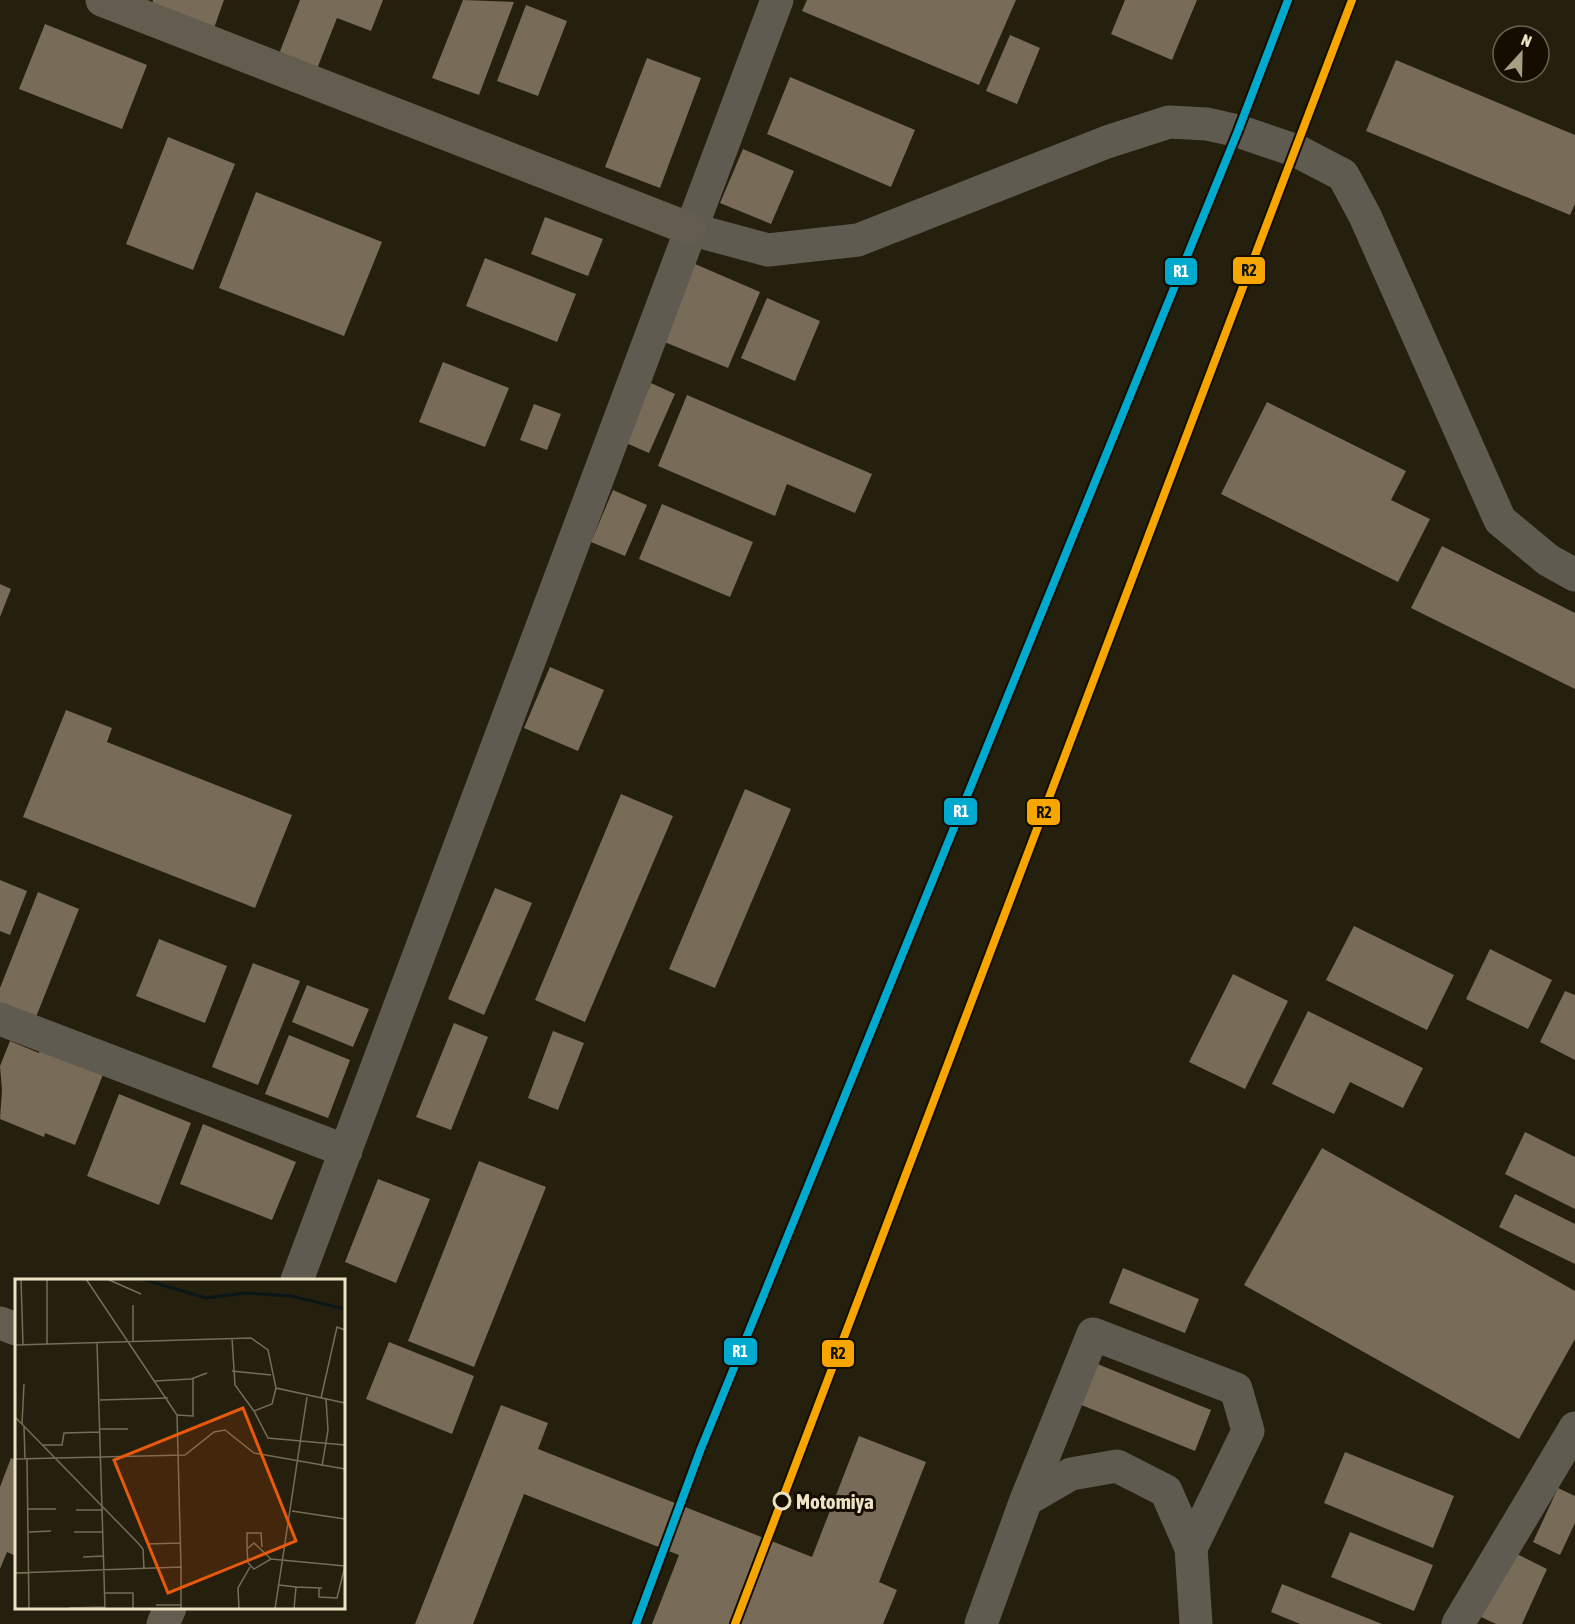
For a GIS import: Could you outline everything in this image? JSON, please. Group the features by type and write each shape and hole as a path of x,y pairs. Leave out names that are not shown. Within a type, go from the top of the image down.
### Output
{"street":[{"path":"102,0 690,229 768,250 858,240 1107,142 1169,122 1217,126 1297,151 1343,175 1365,216 1500,520 1548,560 1575,575"},
{"path":"298,1279 777,0"},
{"path":"0,1019 346,1151"},
{"path":"0,1323 15,1329"},
{"path":"981,1624 1026,1500 1093,1334 1236,1389 1248,1431 1191,1548"},
{"path":"1458,1624 1575,1428"},
{"path":"1026,1500 1071,1474 1117,1466 1166,1491 1191,1548 1196,1624"},
{"path":"163,1624 170,1609"}],"building":[{"path":"153,0 224,0 214,28 152,5"},
{"path":"300,0 383,0 371,31 337,18 315,74 277,59"},
{"path":"463,0 514,2 479,95 432,78"},
{"path":"807,0 1016,0 979,85 802,11"},
{"path":"1125,0 1197,0 1172,60 1111,34"},
{"path":"526,5 567,21 538,96 497,81"},
{"path":"45,24 147,65 122,129 19,89"},
{"path":"1010,35 1040,48 1017,104 986,91"},
{"path":"647,58 701,78 660,188 605,167"},
{"path":"1396,60 1575,135 1575,204 1570,215 1366,131"},
{"path":"790,77 915,130 891,187 767,134"},
{"path":"168,137 235,164 193,270 126,244"},
{"path":"743,149 794,171 771,224 720,203"},
{"path":"256,192 382,242 344,336 219,288"},
{"path":"545,217 603,239 588,276 531,254"},
{"path":"485,258 576,294 557,342 466,306"},
{"path":"695,264 760,292 728,368 662,341"},
{"path":"767,298 820,321 795,381 741,358"},
{"path":"443,362 509,388 485,447 419,422"},
{"path":"651,383 675,394 649,453 626,443"},
{"path":"687,395 872,474 855,513 787,484 775,516 658,466"},
{"path":"1267,402 1406,471 1391,500 1430,519 1398,582 1221,494"},
{"path":"534,404 561,414 547,450 520,440"},
{"path":"613,490 647,505 625,556 591,542"},
{"path":"662,504 753,542 730,597 639,559"},
{"path":"1442,546 1575,613 1575,689 1411,608"},
{"path":"0,584 11,589 0,617"},
{"path":"550,667 604,690 578,751 524,728"},
{"path":"66,710 112,728 107,742 292,815 255,908 23,817"},
{"path":"745,789 791,809 715,988 669,969"},
{"path":"621,794 673,816 585,1022 535,1000"},
{"path":"0,880 27,891 10,935 0,931"},
{"path":"495,888 532,903 484,1015 448,999"},
{"path":"38,892 79,909 36,1017 0,1003 0,988"},
{"path":"1354,926 1454,975 1427,1030 1326,980"},
{"path":"159,939 227,966 205,1023 136,996"},
{"path":"1490,949 1552,980 1528,1029 1466,999"},
{"path":"253,963 300,981 258,1085 212,1067"},
{"path":"1233,974 1288,1001 1245,1089 1189,1062"},
{"path":"307,985 369,1009 353,1047 292,1022"},
{"path":"1565,991 1575,995 1575,1060 1540,1042"},
{"path":"1308,1011 1423,1068 1403,1108 1350,1082 1334,1114 1272,1084"},
{"path":"454,1023 488,1037 451,1130 416,1117"},
{"path":"553,1031 584,1043 558,1110 528,1098"},
{"path":"289,1035 350,1060 328,1118 265,1094"},
{"path":"10,1041 39,1053 41,1047 104,1072 75,1145 45,1133 44,1137 0,1119 2,1090 0,1066"},
{"path":"119,1094 191,1123 159,1205 87,1176"},
{"path":"203,1124 296,1162 272,1220 180,1184"},
{"path":"1525,1132 1575,1157 1575,1209 1505,1174"},
{"path":"1322,1148 1575,1291 1575,1339 1519,1439 1244,1285"},
{"path":"479,1161 546,1187 474,1367 408,1341"},
{"path":"378,1179 430,1199 396,1283 345,1262"},
{"path":"1515,1194 1575,1224 1575,1264 1499,1227"},
{"path":"1123,1268 1199,1299 1185,1333 1109,1303"},
{"path":"389,1342 474,1376 452,1434 366,1399"},
{"path":"1095,1363 1211,1410 1195,1451 1079,1404"},
{"path":"501,1405 548,1423 538,1449 812,1557 859,1436 926,1462 879,1582 897,1590 883,1624 652,1624 679,1555 524,1494 473,1624 415,1624"},
{"path":"1345,1452 1454,1496 1433,1548 1324,1503"},
{"path":"11,1458 15,1460 15,1556 7,1552 0,1569 0,1487"},
{"path":"1558,1488 1575,1496 1575,1523 1560,1555 1533,1542"},
{"path":"1350,1532 1433,1565 1414,1611 1331,1577"},
{"path":"1511,1551 1547,1569 1522,1624 1496,1624 1481,1617"},
{"path":"1282,1584 1382,1624 1300,1624 1271,1612"}],"transit line":[{"name":"R1","path":"636,1624 700,1451 1238,131 1288,0"},
{"name":"R2","path":"735,1624 1352,0"}],"place":[{"name":"Motomiya","path":"782,1501"}]}
